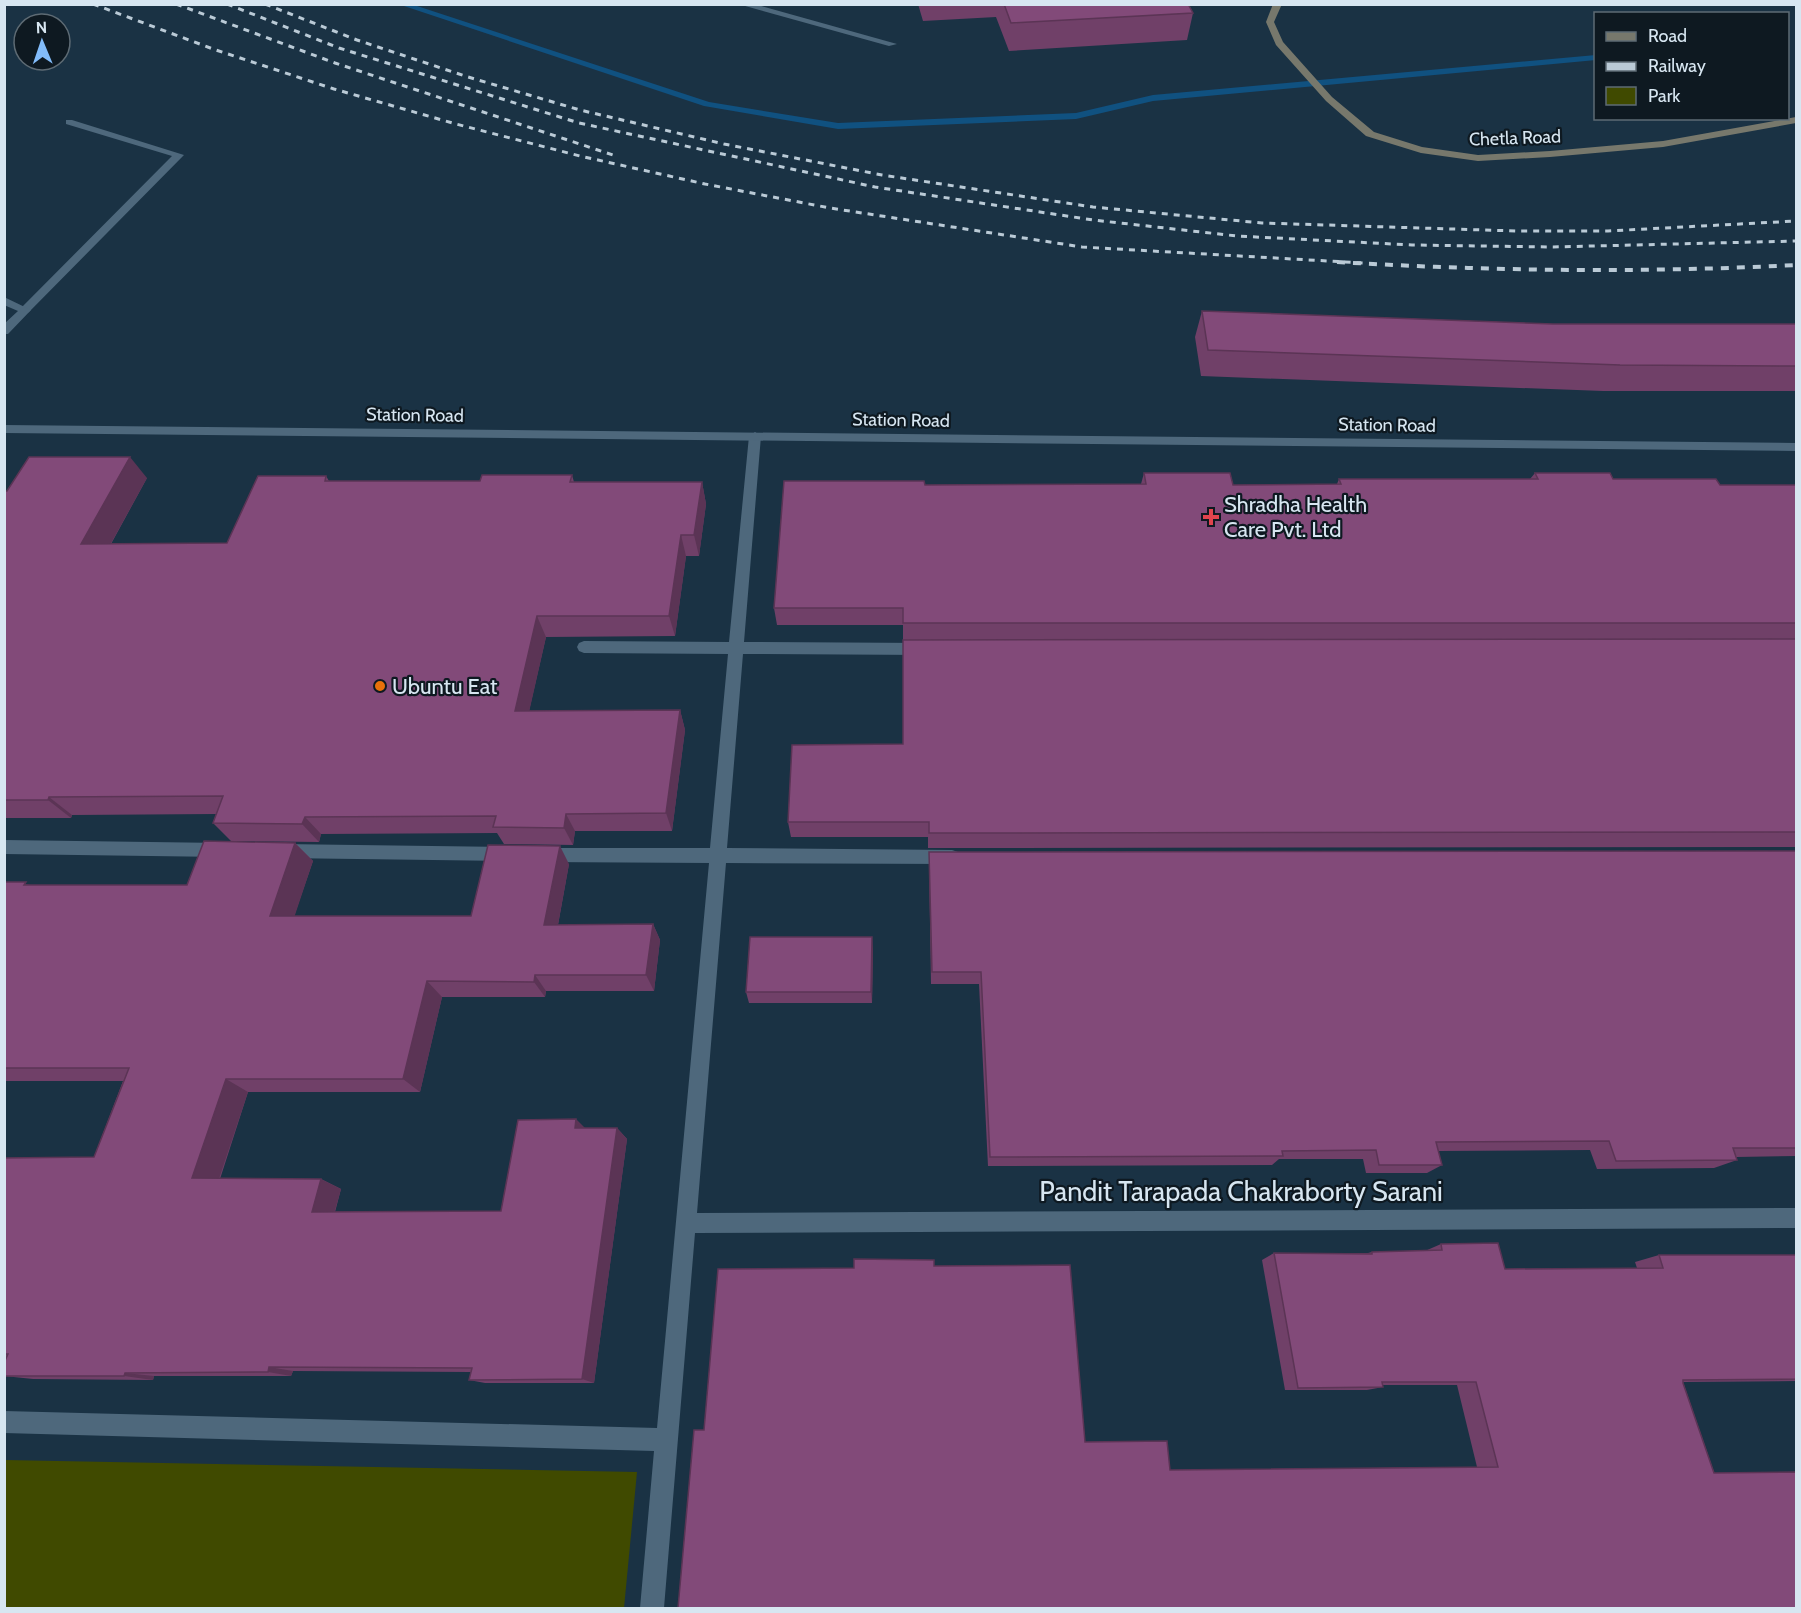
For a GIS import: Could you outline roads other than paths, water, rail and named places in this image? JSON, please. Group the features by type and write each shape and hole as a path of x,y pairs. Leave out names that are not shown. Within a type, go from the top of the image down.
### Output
{"main road":[{"name":"Chetla Road","path":"1278,4 1270,22 1279,43 1329,99 1370,134 1421,150 1478,158 1664,144 1797,120"}],"street":[{"path":"742,4 892,44"},
{"path":"4,331 179,155 69,122"},
{"path":"4,300 25,310"},
{"name":"Station Road","path":"4,429 1797,447"},
{"path":"652,1608 754,436"},
{"path":"584,646 939,649"},
{"path":"4,847 242,850"},
{"path":"266,851 717,857 969,857"},
{"name":"Pandit Tarapada Chakraborty Sarani","path":"686,1223 1797,1218"},
{"path":"4,1422 667,1440"}],"waterway":[{"path":"402,4 707,104 838,126 1076,116 1153,98 1594,57"},
{"path":"1789,46 1796,45"}],"railway":[{"path":"93,4 213,49 334,89 580,156 705,184 830,208 1082,247 1363,263"},
{"path":"176,4 335,63 616,156"},
{"path":"227,4 339,48 579,123 875,187 1093,220 1237,236 1412,245 1553,247 1796,241"},
{"path":"265,4 357,40 468,77 580,110 724,144 882,175 1093,207 1262,223 1516,231 1608,231 1796,221"},
{"path":"1337,262 1567,270 1796,265"}],"place":[{"name":"Shradha Health Care Pvt. Ltd","path":"1211,517"},
{"name":"Ubuntu Eat","path":"380,686"}]}
